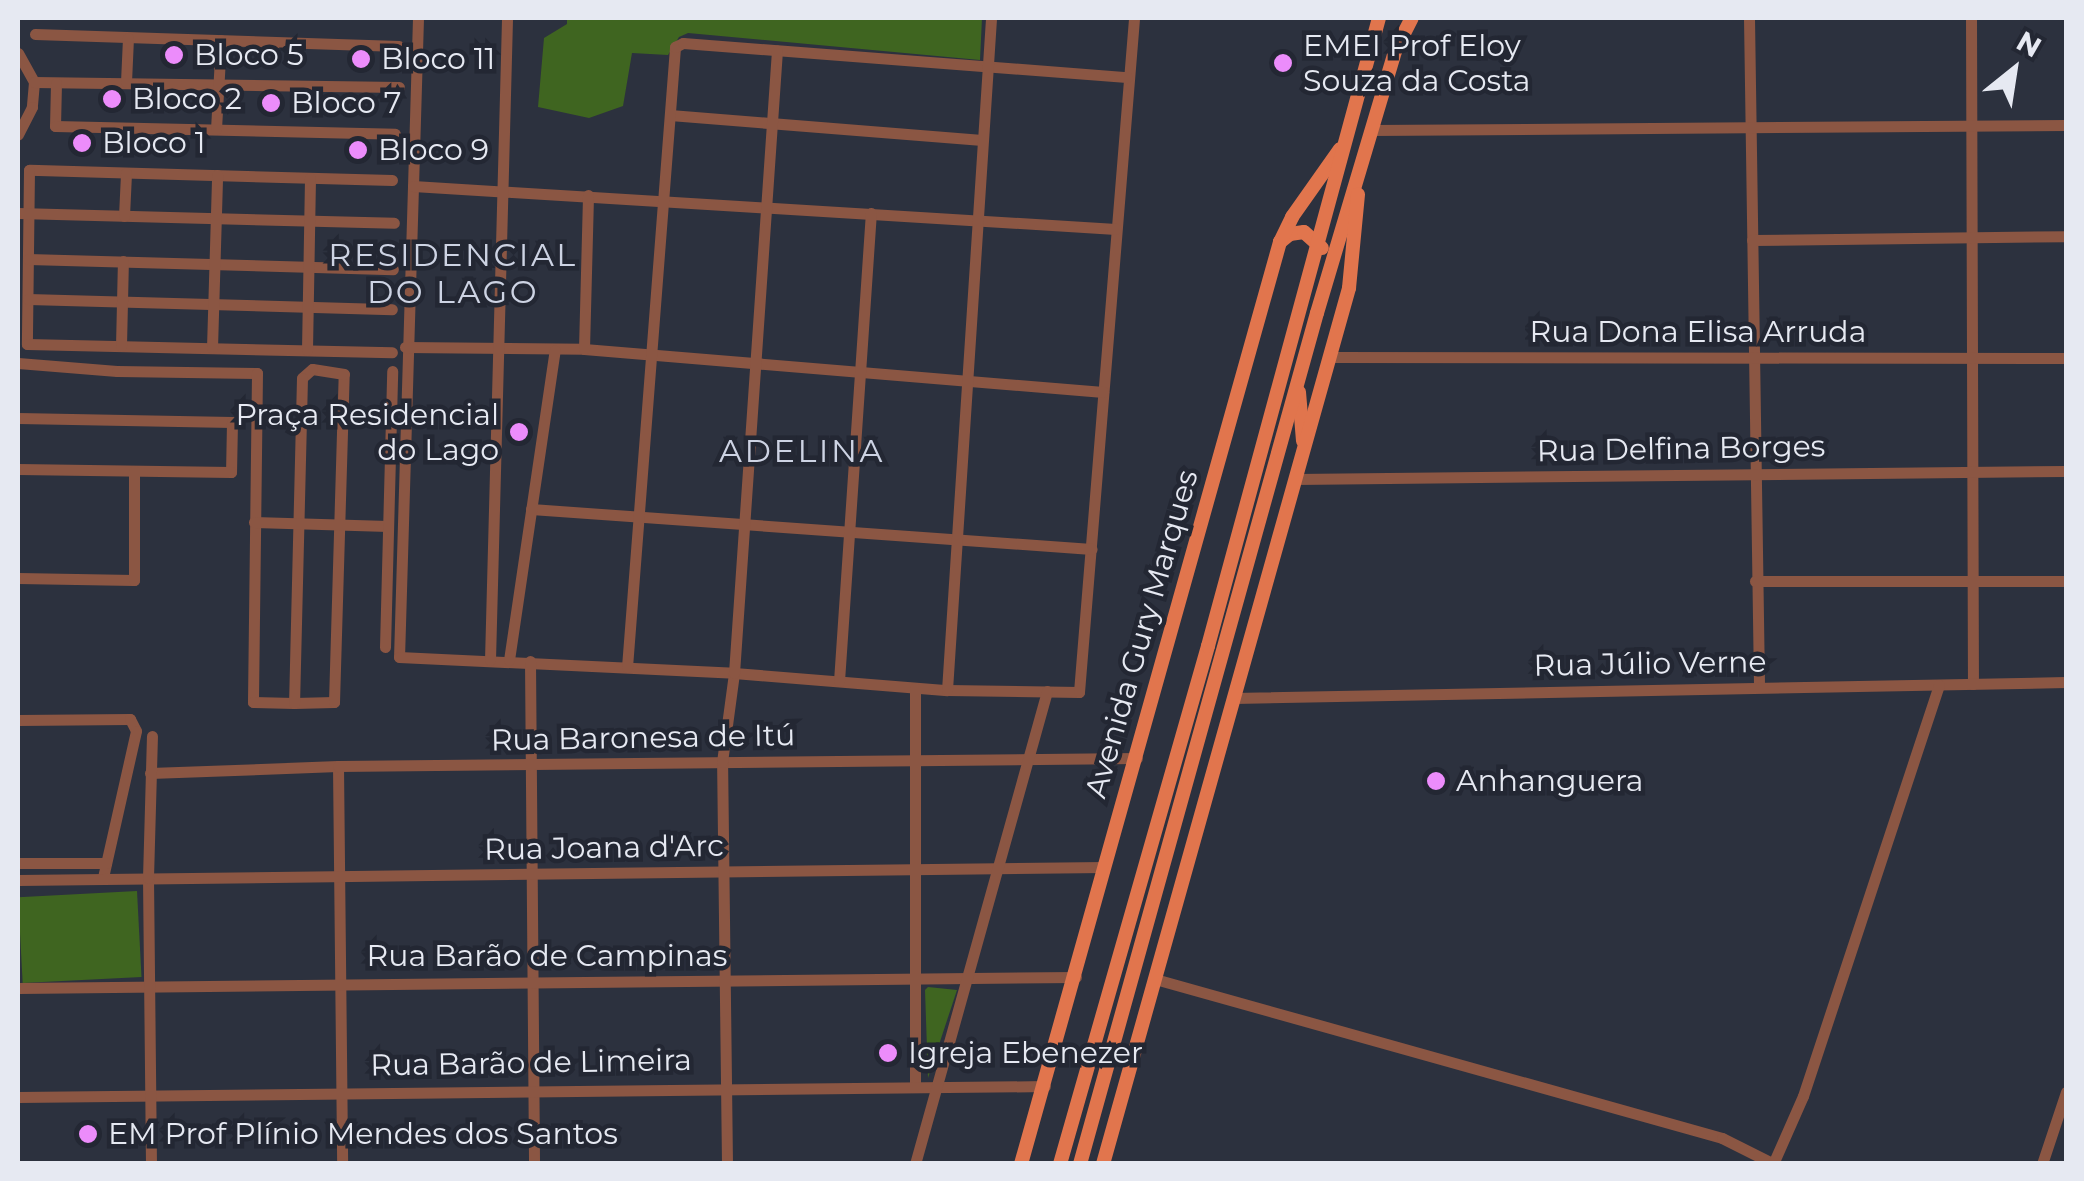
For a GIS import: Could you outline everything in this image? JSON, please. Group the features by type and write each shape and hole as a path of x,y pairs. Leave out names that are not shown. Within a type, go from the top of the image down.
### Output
{"main road":[{"name":"Avenida Gury Marques","path":"1060,1164 1379,18"},
{"path":"1080,1164 1317,312 1400,40 1412,18"},
{"name":"Avenida Gury Marques","path":"1021,1164 1280,242 1292,217 1348,136"},
{"path":"1103,1164 1353,270 1360,168"},
{"path":"1280,242 1297,232 1319,241 1325,259 1317,312"},
{"path":"1298,380 1304,451"}],"street":[{"path":"418,18 399,657 734,673 946,690 1078,692 1134,18"},
{"path":"490,660 506,18"},
{"path":"946,690 991,18"},
{"path":"1749,18 1759,687"},
{"path":"1971,18 1973,684"},
{"path":"35,34 400,46"},
{"path":"126,82 128,38"},
{"path":"216,129 222,40"},
{"path":"626,667 675,47 682,43 1127,77"},
{"path":"727,1164 722,762 734,673 778,50"},
{"path":"18,53 34,82 32,106 18,135"},
{"path":"34,82 399,87"},
{"path":"56,82 56,126 395,134"},
{"path":"670,116 982,140"},
{"path":"1372,130 2066,125"},
{"path":"392,180 30,170 23,211 28,260 27,344 392,352"},
{"path":"124,216 126,172"},
{"path":"212,348 217,176"},
{"path":"306,350 310,178"},
{"path":"413,186 1116,229"},
{"path":"584,348 588,195"},
{"path":"23,211 394,223"},
{"path":"839,681 871,212"},
{"path":"1752,240 2066,236"},
{"path":"28,260 393,269"},
{"path":"121,346 124,261"},
{"path":"28,300 392,309"},
{"path":"406,347 584,348 755,361 860,375 1104,392"},
{"path":"509,660 555,350"},
{"name":"Rua Dona Elisa Arruda","path":"1330,357 2066,358"},
{"path":"18,374 23,363 117,371 257,373 253,702 294,703 334,702 346,380 340,370 312,369 302,378 294,703"},
{"path":"385,647 392,371"},
{"path":"18,418 232,422 231,472 18,469"},
{"name":"Rua Delfina Borges","path":"1296,478 2066,470"},
{"path":"18,578 134,580 134,471"},
{"path":"531,509 1092,549"},
{"path":"254,522 388,526"},
{"path":"1755,581 2066,582"},
{"path":"530,661 534,1164"},
{"name":"Rua Júlio Verne","path":"1234,698 2066,682"},
{"path":"1156,979 1722,1138 1773,1163 1803,1096 1940,686"},
{"path":"914,1086 915,688"},
{"path":"915,1164 1046,691"},
{"path":"18,720 130,719 136,731 104,878"},
{"path":"151,1164 148,878 152,736"},
{"name":"Rua Baronesa de Itú","path":"150,773 338,766 1137,758"},
{"path":"338,766 342,1164"},
{"path":"18,864 106,864"},
{"name":"Rua Joana d'Arc","path":"18,880 1104,867"},
{"name":"Rua Barão de Campinas","path":"18,988 1076,977"},
{"name":"Rua Barão de Limeira","path":"18,1097 342,1090 1046,1086"},
{"path":"2042,1164 2066,1092"}],"green space":[{"path":"567,18 982,18 980,60 688,33 679,37 668,55 632,53 623,106 589,118 538,107 544,38 567,24"},
{"path":"137,891 142,977 23,983 18,897"},
{"path":"925,990 957,990 928,1078"}],"place":[{"name":"Bloco 5","path":"174,55"},
{"name":"Bloco 11","path":"361,59"},
{"name":"EMEI Prof Eloy Souza da Costa","path":"1283,63"},
{"name":"Bloco 2","path":"112,99"},
{"name":"Bloco 7","path":"271,103"},
{"name":"Bloco 1","path":"82,143"},
{"name":"Bloco 9","path":"358,150"},
{"name":"Praça Residencial do Lago","path":"519,432"},
{"name":"Anhanguera","path":"1436,781"},
{"name":"Igreja Ebenezer","path":"888,1053"},
{"name":"EM Prof Plínio Mendes dos Santos","path":"88,1134"}],"district":[{"name":"RESIDENCIAL DO LAGO","path":"453,274"},
{"name":"ADELINA","path":"802,451"}]}
